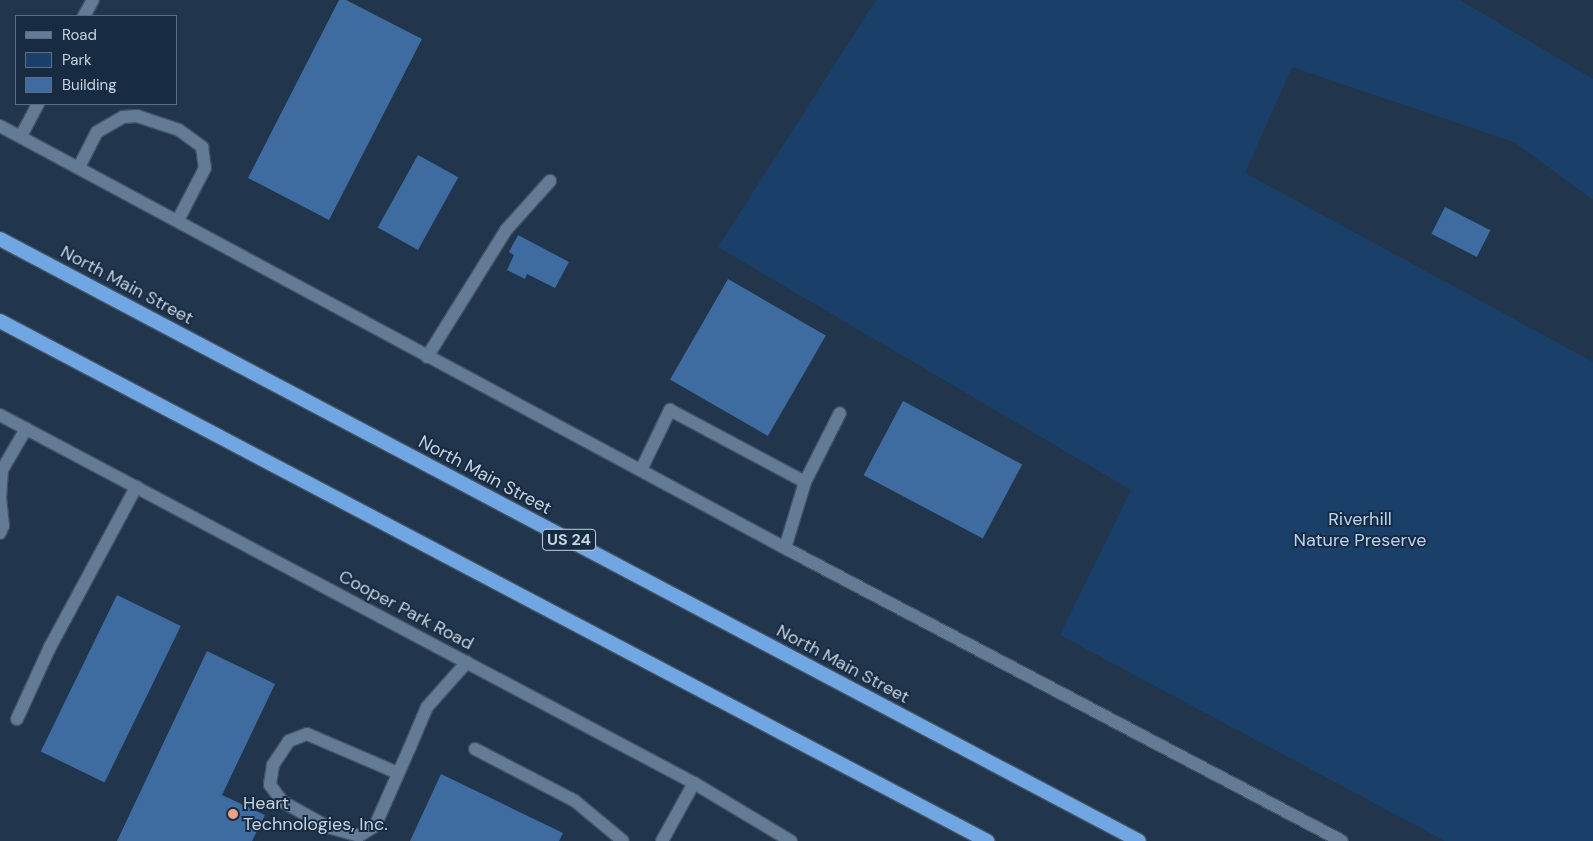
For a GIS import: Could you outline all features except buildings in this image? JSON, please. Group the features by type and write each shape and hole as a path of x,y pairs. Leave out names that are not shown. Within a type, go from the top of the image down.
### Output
{"highway":[{"name":"North Main Street","path":"0,239 1139,841"},
{"path":"0,321 987,841"}],"street":[{"path":"84,15 92,0"},
{"path":"22,136 38,105"},
{"path":"79,167 98,132 123,117 137,116 179,130 202,147 205,168 178,220"},
{"path":"0,126 22,136 427,357 785,548 1342,841"},
{"path":"427,357 506,230 550,181"},
{"path":"641,470 670,410 805,482"},
{"path":"785,548 805,482 840,413"},
{"name":"Cooper Park Road","path":"0,415 694,783 791,841"},
{"path":"0,533 3,526 0,498 1,470 26,429"},
{"path":"17,719 50,647 136,487"},
{"path":"398,773 308,734 289,741 273,765 270,785 284,802 328,827 359,836 375,826 427,707 467,662"},
{"path":"475,749 575,801 623,841"},
{"path":"662,841 694,783"}],"green space":[{"name":"Riverhill Nature Preserve","path":"876,0 1460,0 1593,79 1593,200 1514,142 1292,67 1245,173 1593,362 1593,841 1445,841 1060,635 1131,490 718,247"}],"place":[{"name":"Heart Technologies, Inc.","path":"233,814"}]}
